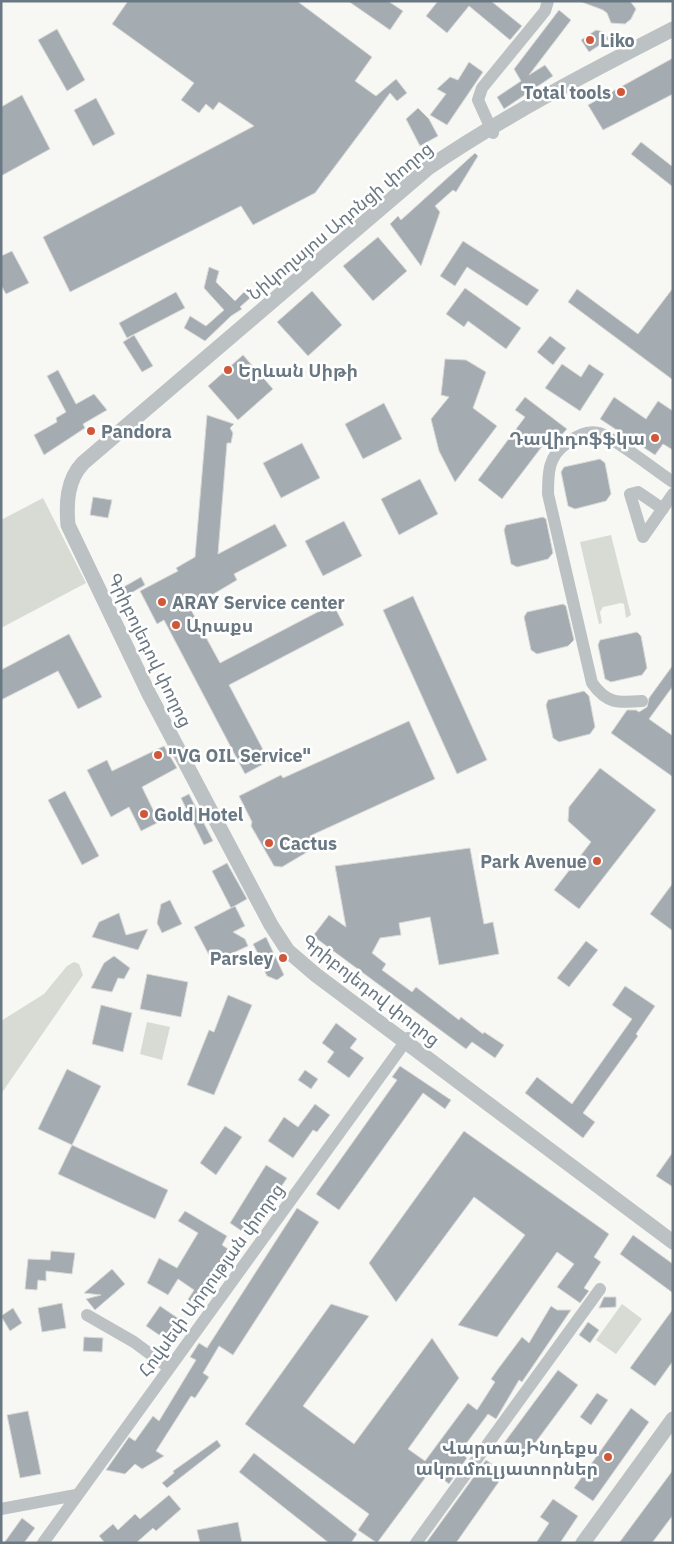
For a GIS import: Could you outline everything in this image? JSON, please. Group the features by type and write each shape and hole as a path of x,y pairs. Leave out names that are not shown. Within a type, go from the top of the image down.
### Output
{"street":[{"path":"492,130 478,100 482,88 545,11 548,1"},
{"name":"Նիկողայոս Ադոնցի փողոց","path":"71,491 84,471 188,380 431,174 492,130 560,88 673,29"},
{"name":"Նիկողայոս Ադոնցի փողոց","path":"492,130 673,35"},
{"path":"642,701 619,703 600,694 592,683 548,494 548,469 556,451 569,441 583,433 599,433 673,482"},
{"name":"Գրիբոյեդով փողոց","path":"71,491 74,514 82,539 155,691 276,922 292,946 407,1040 673,1242"},
{"path":"662,508 673,494"},
{"name":"Գրիբոյեդով փողոց","path":"407,1040 673,1234"},
{"name":"Հովսեփ Արղության փողոց","path":"43,1543 407,1040"},
{"path":"416,1543 600,1289"},
{"path":"87,1315 134,1342 169,1368"},
{"path":"582,1543 673,1419"},
{"path":"587,1543 673,1426"},
{"path":"1,1509 76,1495"}],"shaded area":[{"path":"43,498 86,583 1,628 1,520"},
{"path":"611,535 631,615 626,618 624,604 621,603 603,607 600,612 602,623 599,624 580,542"},
{"path":"74,962 79,964 83,975 1,1094 1,1021 44,994 67,966"},
{"path":"147,1022 170,1027 162,1060 140,1054"},
{"path":"622,1304 642,1319 616,1354 596,1340"}],"building":[{"path":"128,1 297,1 372,57 355,81 376,96 396,79 407,93 397,101 390,93 315,193 253,225 241,206 70,292 43,237 254,126 219,102 213,110 206,104 199,113 181,100 194,83 112,24"},
{"path":"348,1 388,1 403,11 390,30"},
{"path":"438,1 491,1 522,26 510,40 469,6 447,33 426,16"},
{"path":"579,1 630,1 636,9 631,19 625,24 611,23 607,13 603,10"},
{"path":"559,10 571,20 529,75 545,65 553,76 504,109 497,97 521,81 514,69"},
{"path":"57,29 85,80 67,91 38,40"},
{"path":"596,30 604,32 609,39 589,52 581,40"},
{"path":"673,58 673,94 603,130 588,105"},
{"path":"469,62 483,72 447,125 430,115 446,94 437,89 450,77 458,80"},
{"path":"22,95 50,149 1,176 1,107"},
{"path":"96,98 115,134 93,146 74,110"},
{"path":"418,108 429,119 438,136 420,146 406,119"},
{"path":"641,142 673,167 673,187 631,154"},
{"path":"475,153 478,156 456,192 453,190 435,206 440,212 421,266 390,224 398,216 401,220"},
{"path":"378,237 407,271 373,301 343,266"},
{"path":"463,241 539,290 527,306 467,267 455,286 440,276"},
{"path":"12,251 29,283 6,294 1,285 1,256"},
{"path":"209,267 219,271 216,282 235,301 244,292 250,298 240,307 242,309 231,316 205,341 184,328 190,316 206,326 224,310 204,288"},
{"path":"465,288 521,328 506,349 468,321 464,327 446,314"},
{"path":"673,288 673,380 568,302 577,289 638,334"},
{"path":"312,291 342,325 308,356 277,322"},
{"path":"176,292 185,308 127,338 119,323"},
{"path":"134,335 153,366 142,372 123,342"},
{"path":"550,336 566,348 553,365 537,352"},
{"path":"243,355 273,389 238,420 208,386"},
{"path":"445,359 466,360 486,372 473,408 497,426 455,482 439,451 431,419 449,397 441,395"},
{"path":"562,364 581,377 589,364 604,374 580,411 545,388"},
{"path":"58,370 76,404 94,394 107,410 83,424 85,428 44,455 34,435 57,422 56,418 66,412 47,376"},
{"path":"525,397 567,429 556,441 550,436 502,499 478,480 525,417 515,410"},
{"path":"614,397 646,419 658,401 673,411 673,450 663,444 655,455 600,419"},
{"path":"384,403 402,439 363,459 345,424"},
{"path":"207,415 234,424 230,428 233,433 231,443 227,443 218,554 275,524 287,546 234,574 237,580 190,608 220,663 333,604 344,625 229,685 269,761 245,774 164,620 157,624 140,591 178,571 176,568 195,557"},
{"path":"302,443 320,478 281,498 263,463"},
{"path":"600,459 605,463 611,494 606,501 575,509 568,506 561,472 564,467"},
{"path":"420,479 438,514 399,535 381,499"},
{"path":"93,497 112,500 108,518 90,515"},
{"path":"543,517 546,519 553,553 548,559 517,567 511,564 504,530 506,525"},
{"path":"344,521 362,556 323,576 305,541"},
{"path":"141,577 145,585 124,597 120,589"},
{"path":"413,596 487,760 457,774 383,610"},
{"path":"563,604 566,606 574,640 568,646 537,654 531,650 524,617 527,612"},
{"path":"637,632 641,636 647,668 642,675 611,682 605,679 598,645 600,640"},
{"path":"69,634 102,697 78,709 58,671 1,700 1,670"},
{"path":"673,665 673,686 649,719 673,736 673,777 611,733 627,710 639,712 647,707 649,698"},
{"path":"584,691 589,696 595,727 590,734 559,742 553,738 546,705 548,700"},
{"path":"409,721 435,779 312,835 317,842 314,848 282,867 274,866 251,826 252,822 239,796 281,775 283,778"},
{"path":"164,746 177,768 142,787 159,822 141,831 129,807 111,817 87,770 107,760 112,771"},
{"name":"Park Avenue","path":"600,768 656,810 579,909 554,890 591,842 568,821 569,807"},
{"path":"65,791 99,856 82,865 48,800"},
{"path":"189,794 213,841 204,845 181,798"},
{"path":"470,848 484,924 493,922 499,954 439,965 430,917 399,923 401,935 380,938 372,953 386,964 382,970 412,992 416,987 459,1020 461,1017 483,1034 484,1032 504,1045 495,1058 472,1042 466,1049 313,936 329,915 346,927 335,866"},
{"path":"227,863 247,899 231,908 212,871"},
{"path":"673,883 673,931 650,914"},
{"path":"170,900 182,924 162,933 157,923 161,904"},
{"path":"235,906 245,926 233,932 245,939 248,946 222,958 219,952 210,957 194,927"},
{"path":"119,913 126,935 148,929 138,950 92,937 99,922"},
{"path":"266,937 284,975 277,980 267,976 264,970 266,969 253,944"},
{"path":"586,941 598,950 569,987 557,978"},
{"path":"114,956 130,968 124,979 118,978 112,992 91,988 104,963"},
{"path":"147,974 188,982 181,1017 140,1009"},
{"path":"625,986 655,1006 636,1034 638,1036 583,1113 595,1122 583,1138 525,1093 537,1077 572,1104 632,1019 612,1005"},
{"path":"228,995 252,1005 214,1095 187,1085 209,1030 214,1032"},
{"path":"101,1005 132,1013 123,1052 92,1044"},
{"path":"336,1023 357,1039 350,1048 364,1058 349,1078 327,1062 334,1052 322,1043"},
{"path":"400,1066 451,1100 445,1109 423,1093 339,1210 316,1194 397,1080 392,1077"},
{"path":"67,1069 101,1086 72,1145 38,1129"},
{"path":"305,1070 318,1079 311,1089 298,1080"},
{"path":"315,1104 330,1115 317,1132 313,1130 293,1158 268,1141 284,1117 298,1127"},
{"path":"225,1126 242,1137 216,1175 200,1163"},
{"path":"464,1131 609,1234 594,1257 601,1262 584,1288 589,1291 580,1303 557,1287 574,1264 557,1252 497,1337 458,1325 525,1235 474,1197 396,1302 369,1263"},
{"path":"72,1145 168,1190 155,1219 58,1174"},
{"path":"673,1152 673,1187 656,1176"},
{"path":"266,1165 287,1178 249,1236 230,1223"},
{"path":"297,1208 319,1222 233,1355 219,1346 203,1373 209,1377 195,1398 191,1396 156,1451 164,1456 142,1469 135,1464 125,1474 106,1470 129,1437 135,1441 153,1416 159,1421 196,1360 190,1357 199,1343 207,1348"},
{"path":"185,1211 227,1236 222,1245 231,1251 197,1308 187,1301 194,1290 178,1279 168,1295 147,1283 159,1258 177,1268 198,1233 178,1221"},
{"path":"633,1235 673,1264 673,1293 620,1254"},
{"path":"51,1251 75,1253 72,1274 46,1271 46,1281 38,1280 37,1290 25,1289 28,1259 50,1260"},
{"path":"112,1269 125,1284 95,1310 86,1299 101,1295 84,1293"},
{"path":"604,1297 616,1297 616,1307 599,1308"},
{"path":"62,1303 66,1328 42,1332 38,1308"},
{"path":"331,1304 369,1316 303,1406 354,1444 432,1338 459,1378 408,1449 425,1461 468,1403 477,1410 495,1382 491,1379 498,1369 522,1337 529,1343 551,1306 557,1310 571,1310 522,1382 519,1380 496,1419 488,1414 460,1452 467,1458 449,1484 431,1470 377,1543 358,1530 369,1514 245,1424"},
{"path":"160,1306 182,1321 168,1341 146,1326"},
{"path":"13,1308 22,1323 10,1331 1,1316"},
{"path":"673,1309 673,1361 655,1386 630,1368"},
{"path":"588,1322 599,1330 590,1343 579,1335"},
{"path":"84,1337 103,1338 102,1352 83,1351"},
{"path":"558,1370 578,1385 524,1458 504,1443"},
{"path":"597,1393 608,1400 591,1425 580,1417"},
{"path":"631,1408 649,1422 593,1501 574,1488"},
{"path":"28,1411 41,1474 20,1478 7,1415"},
{"path":"217,1440 221,1446 167,1488 162,1483 174,1473 173,1471"},
{"path":"254,1453 357,1534 351,1543 329,1543 239,1472"},
{"path":"486,1460 505,1473 456,1543 426,1543"},
{"path":"673,1470 673,1515 652,1543 619,1543"},
{"path":"169,1495 181,1509 156,1531 153,1528 136,1543 105,1543 99,1536 113,1524 118,1530 135,1514 140,1519"},
{"path":"553,1499 578,1516 560,1543 536,1543 549,1523 540,1517"},
{"path":"22,1518 35,1528 24,1543 4,1543"},
{"path":"238,1522 242,1543 200,1543 197,1530"}],"place":[{"name":"Liko","path":"590,40"},
{"name":"Total tools","path":"621,92"},
{"name":"Երևան Սիթի","path":"228,370"},
{"name":"Pandora","path":"91,431"},
{"name":"Դավիդոֆֆկա","path":"655,438"},
{"name":"ARAY Service center","path":"162,602"},
{"name":"Արաքս","path":"176,625"},
{"name":"\"VG OIL Service\"","path":"158,755"},
{"name":"Gold Hotel","path":"144,814"},
{"name":"Cactus","path":"269,843"},
{"name":"Park Avenue","path":"597,861"},
{"name":"Parsley","path":"283,958"},
{"name":"Վարտա,Ինդեքս ակումուլյատորներ","path":"608,1457"}]}
